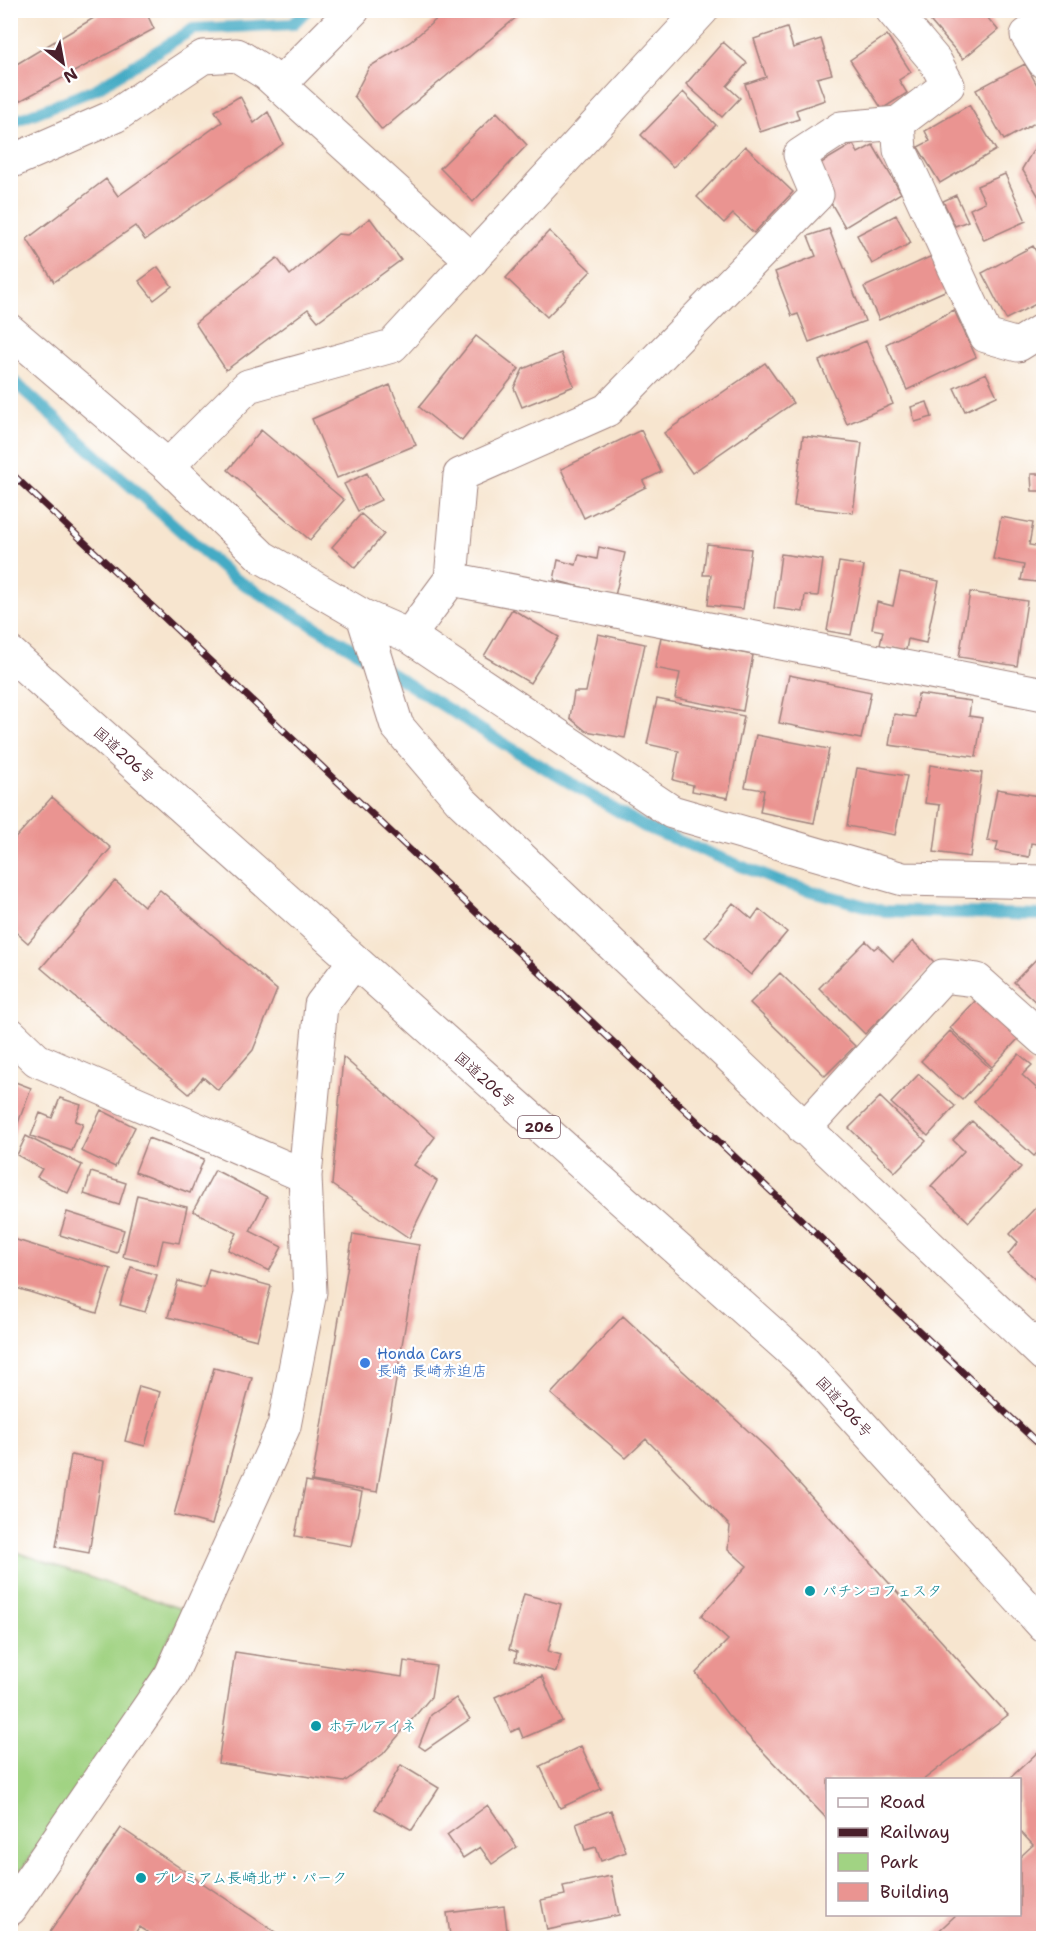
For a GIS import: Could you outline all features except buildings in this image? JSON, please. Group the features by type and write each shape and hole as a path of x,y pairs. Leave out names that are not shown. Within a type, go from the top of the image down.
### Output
{"main road":[{"path":"279,85 353,10"},
{"path":"168,466 248,386 392,346 702,10"},
{"path":"409,636 451,579 460,475 607,410 817,195 800,155 841,128 898,123 948,85 935,61 892,10"},
{"path":"1044,24 1027,35 1044,62"},
{"path":"10,162 115,116 202,57 237,55 279,85 471,260"},
{"path":"898,123 900,150 986,336 1018,345 1044,330"},
{"path":"10,331 168,466 262,557 365,623 409,636 672,812 903,879 1044,882"},
{"path":"451,579 1044,694"},
{"path":"365,623 398,726 461,801 1044,1355"},
{"name":"国道206号","path":"10,653 805,1363 1044,1626"},
{"path":"10,1909 171,1675 284,1426 310,1292 305,1176 321,1005 354,962"},
{"path":"804,1129 943,976 977,980 1044,1040"},
{"path":"10,1035 37,1060 305,1176"}],"green space":[{"path":"11,1550 184,1610 133,1708 11,1885"}],"waterway":[{"path":"10,123 96,89 193,29 293,24 307,10"},
{"path":"10,378 232,577 369,659"},
{"path":"386,670 499,741 645,827 780,882 883,911 1044,915"}],"railway":[{"path":"10,472 1044,1449"}],"place":[{"name":"Honda Cars 長崎 長崎赤迫店","path":"365,1363"},
{"name":"パチンコフェスタ","path":"810,1591"},
{"name":"ホテルアイネ","path":"316,1726"},
{"name":"プレミアム長崎北ザ・パーク","path":"141,1878"}]}
